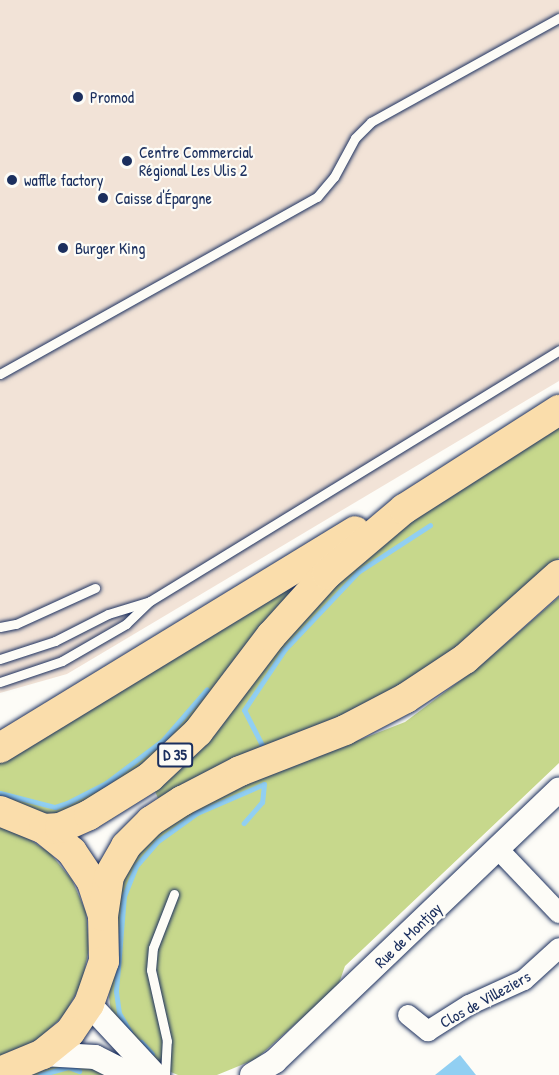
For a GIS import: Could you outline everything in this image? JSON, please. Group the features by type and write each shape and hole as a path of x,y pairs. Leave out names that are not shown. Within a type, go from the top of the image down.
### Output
{"main road":[{"name":"D 35","path":"44,829 60,828 120,798 174,756 198,732 296,606 327,574 404,509 559,410"},
{"path":"0,748 354,531 404,509"},
{"path":"0,1072 43,1054 70,1032 89,1004 104,961 103,916 110,876 126,846 151,821 182,801 240,771 345,730 406,698 465,659 559,575"},
{"path":"0,811 44,829 77,860 92,882 103,916"}],"street":[{"name":"Rue de Montjay","path":"252,1075 275,1061 559,790"},
{"path":"497,848 559,913"},
{"name":"Clos de Villeziers","path":"408,1015 428,1031 469,1005 524,980 559,948"},
{"path":"89,1004 155,1075"},
{"path":"43,1054 95,1057 131,1075"}],"lane":[{"path":"0,374 317,196 334,177 355,138 371,123 559,18"},
{"path":"0,682 62,661 126,624 150,601 559,350"},
{"path":"0,627 16,624 95,588"},
{"path":"0,659 55,641 108,614 150,601"},
{"path":"165,1075 167,1041 151,970 153,948 174,894"}],"shaded area":[{"path":"0,0 559,0 559,381 67,674 0,693"}],"green space":[{"path":"559,425 559,558 495,619 439,663 378,701 159,801 155,791 326,590 434,501"},
{"path":"304,580 163,752 64,814 48,816 0,800 0,758"},
{"path":"559,597 559,763 345,966 338,986 256,1059 217,1075 178,1075 161,1068 111,1011 109,997 123,871 140,845 196,804 405,722 481,665"},
{"path":"0,827 20,833 50,853 72,880 86,912 89,948 82,983 64,1015 38,1040 0,1057"},
{"path":"88,1063 117,1075 31,1075 60,1064"}],"water":[{"path":"460,1055 476,1075 435,1075"}],"waterway":[{"path":"262,745 244,710 285,649 358,572 430,525"},
{"path":"0,793 55,807 67,803 106,783 163,740 207,689"},
{"path":"130,1032 119,1013 116,991 124,896 136,866 158,841 197,813 264,784 262,802 244,823"},
{"path":"141,1042 152,1054"},
{"path":"40,1075 68,1067 79,1071"}],"place":[{"name":"Promod","path":"78,97"},
{"name":"Centre Commercial Régional Les Ulis 2","path":"127,161"},
{"name":"waffle factory","path":"12,180"},
{"name":"Caisse d'Épargne","path":"103,198"},
{"name":"Burger King","path":"63,248"}]}
